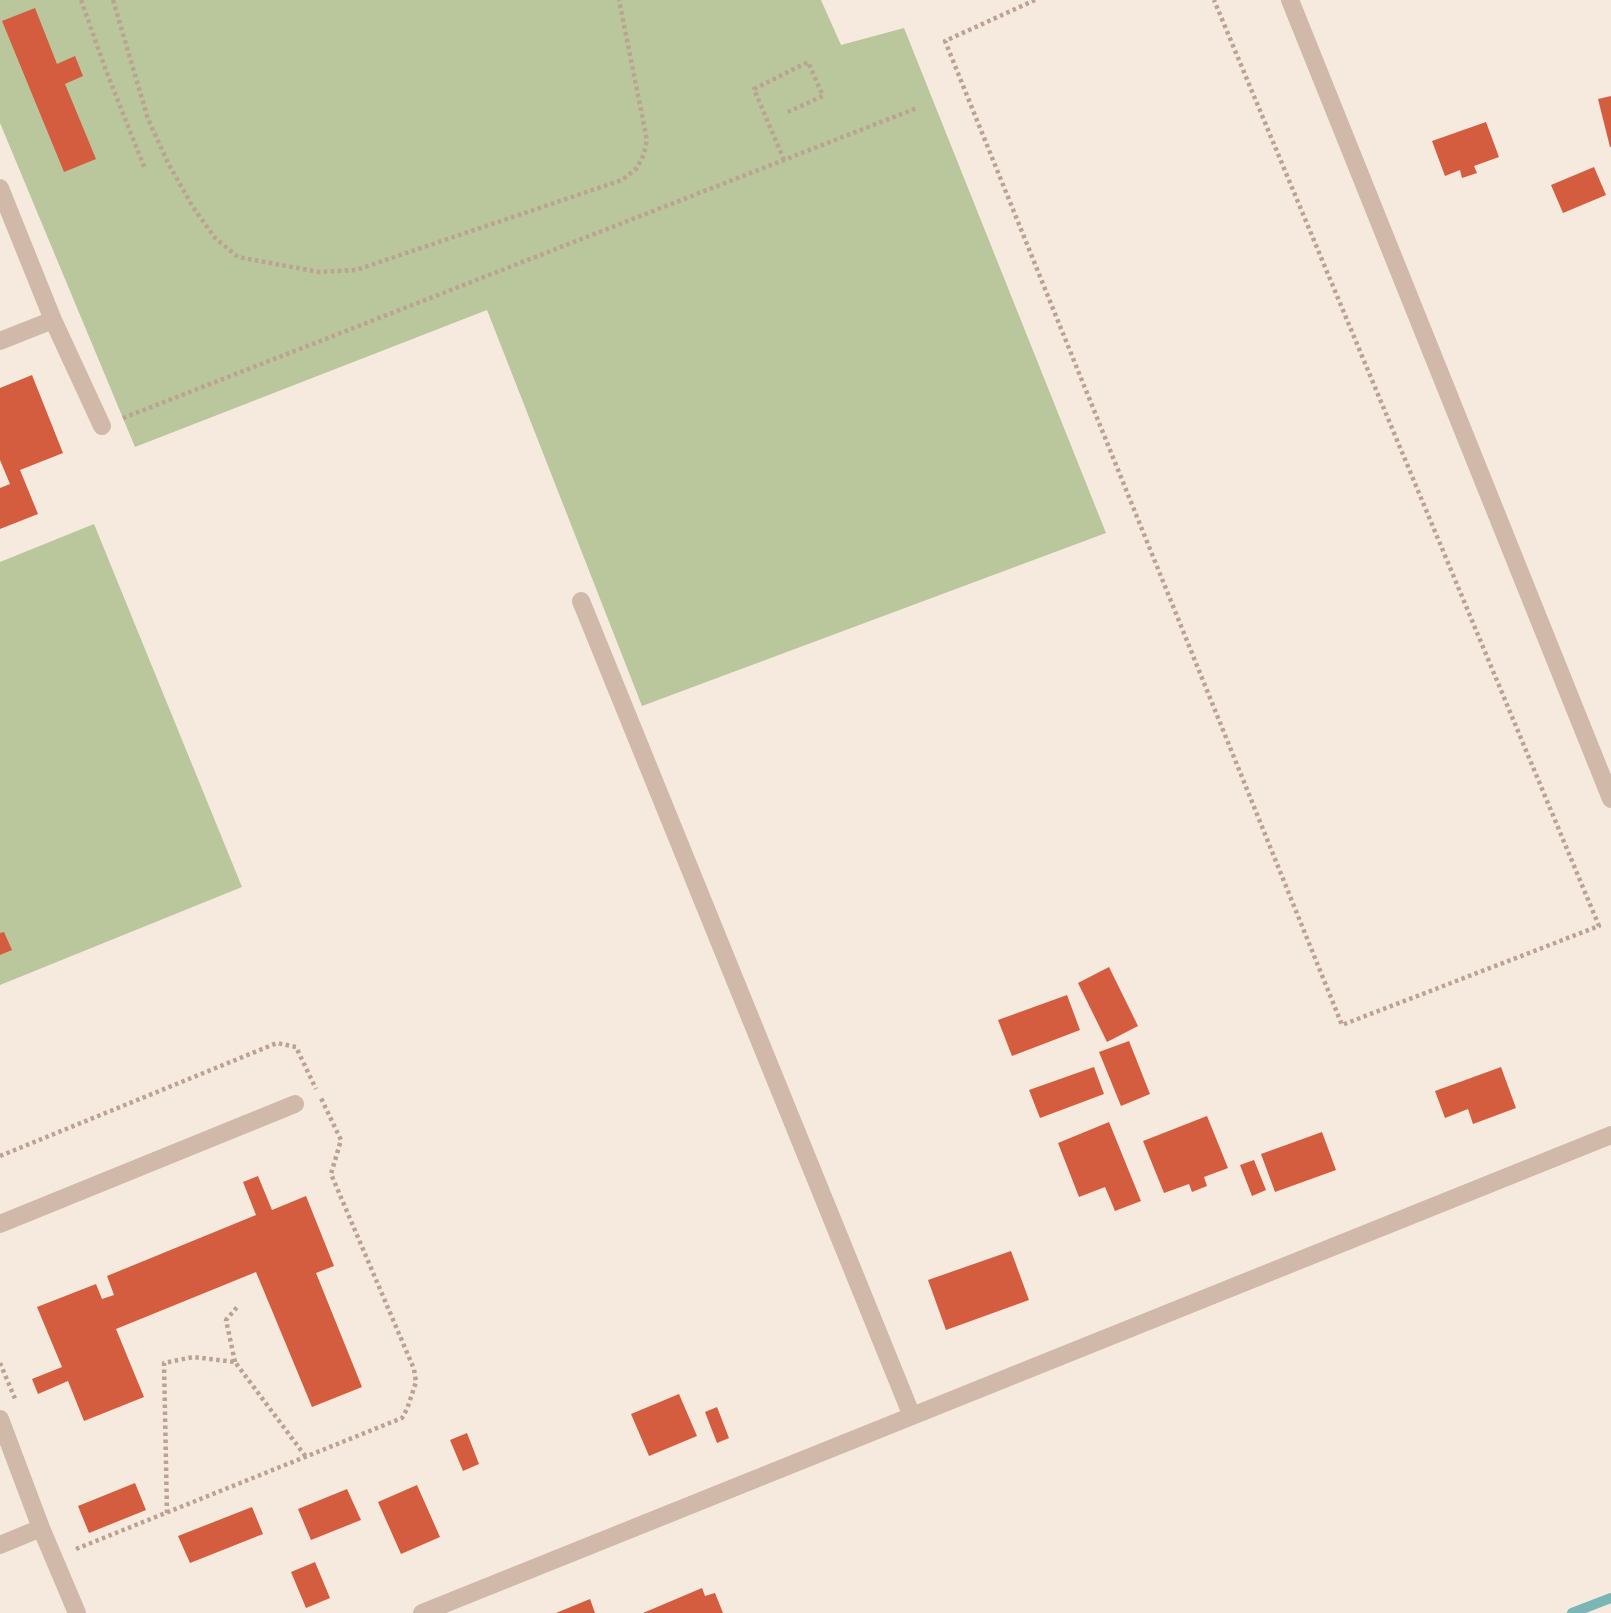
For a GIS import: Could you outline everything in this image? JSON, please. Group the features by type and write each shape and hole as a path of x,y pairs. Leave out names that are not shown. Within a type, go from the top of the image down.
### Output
{"street":[{"path":"1290,0 1611,799"},
{"path":"0,188 54,320 102,426"},
{"path":"0,341 54,320"},
{"path":"581,601 912,1416"},
{"path":"0,1224 295,1104"},
{"path":"422,1613 1611,1135"},
{"path":"0,1419 41,1528 77,1613"},
{"path":"0,1545 41,1528"}],"path":[{"path":"81,0 145,169"},
{"path":"113,0 148,119 174,174 215,237 238,257 319,272 356,270 622,180 637,169 647,140 619,0"},
{"path":"1035,0 945,41 1342,1025 1599,926 1214,0"},
{"path":"784,160 754,89 808,62 823,96 788,112"},
{"path":"102,426 917,108"},
{"path":"0,1156 277,1043 296,1047 341,1140 331,1174 414,1369 416,1382 402,1418 76,1549"},
{"path":"239,1307 226,1320 235,1362 306,1457"},
{"path":"167,1513 164,1363 193,1357 235,1362"}],"green space":[{"path":"0,0 821,0 841,45 904,28 1106,533 642,706 487,310 135,447 0,123"},
{"path":"94,524 242,887 0,985 0,562"}],"building":[{"path":"35,8 57,64 75,56 83,76 65,84 96,159 64,172 2,21"},
{"path":"1611,96 1611,147 1610,147 1598,99"},
{"path":"1486,122 1499,157 1474,166 1477,173 1462,178 1460,170 1445,176 1432,141"},
{"path":"1594,167 1606,195 1563,213 1551,185"},
{"path":"32,375 63,453 20,470 38,514 0,529 0,488 10,484 0,460 0,388"},
{"path":"4,932 12,950 0,955 0,933"},
{"path":"1109,967 1138,1026 1107,1042 1078,983"},
{"path":"1067,995 1080,1030 1012,1056 998,1020"},
{"path":"1129,1041 1150,1094 1121,1106 1099,1052"},
{"path":"1094,1067 1104,1094 1040,1118 1029,1090"},
{"path":"1501,1067 1516,1108 1473,1124 1468,1109 1445,1118 1435,1091"},
{"path":"1207,1116 1228,1168 1204,1177 1207,1186 1192,1192 1189,1184 1164,1193 1143,1141"},
{"path":"1109,1122 1141,1201 1115,1211 1105,1187 1079,1197 1058,1143"},
{"path":"1322,1132 1336,1170 1275,1192 1261,1154"},
{"path":"1254,1160 1266,1190 1252,1196 1240,1165"},
{"path":"258,1176 272,1210 306,1196 334,1266 316,1273 362,1387 312,1407 256,1272 116,1329 144,1397 84,1421 68,1381 38,1394 32,1379 62,1367 37,1307 96,1284 102,1299 114,1295 107,1276 256,1215 243,1182"},
{"path":"1011,1251 1029,1300 946,1330 928,1280"},
{"path":"679,1394 697,1436 649,1456 631,1414"},
{"path":"717,1407 729,1438 717,1443 705,1412"},
{"path":"467,1433 479,1464 463,1471 450,1440"},
{"path":"135,1483 146,1510 89,1533 78,1506"},
{"path":"417,1485 440,1537 401,1554 378,1502"},
{"path":"347,1489 361,1520 311,1540 298,1509"},
{"path":"252,1507 263,1534 190,1563 178,1536"},
{"path":"315,1562 330,1598 306,1608 291,1572"},
{"path":"702,1588 705,1596 715,1593 723,1613 643,1613"},
{"path":"590,1599 595,1613 556,1613"}],"waterway":[{"path":"1572,1613 1611,1598"}]}
